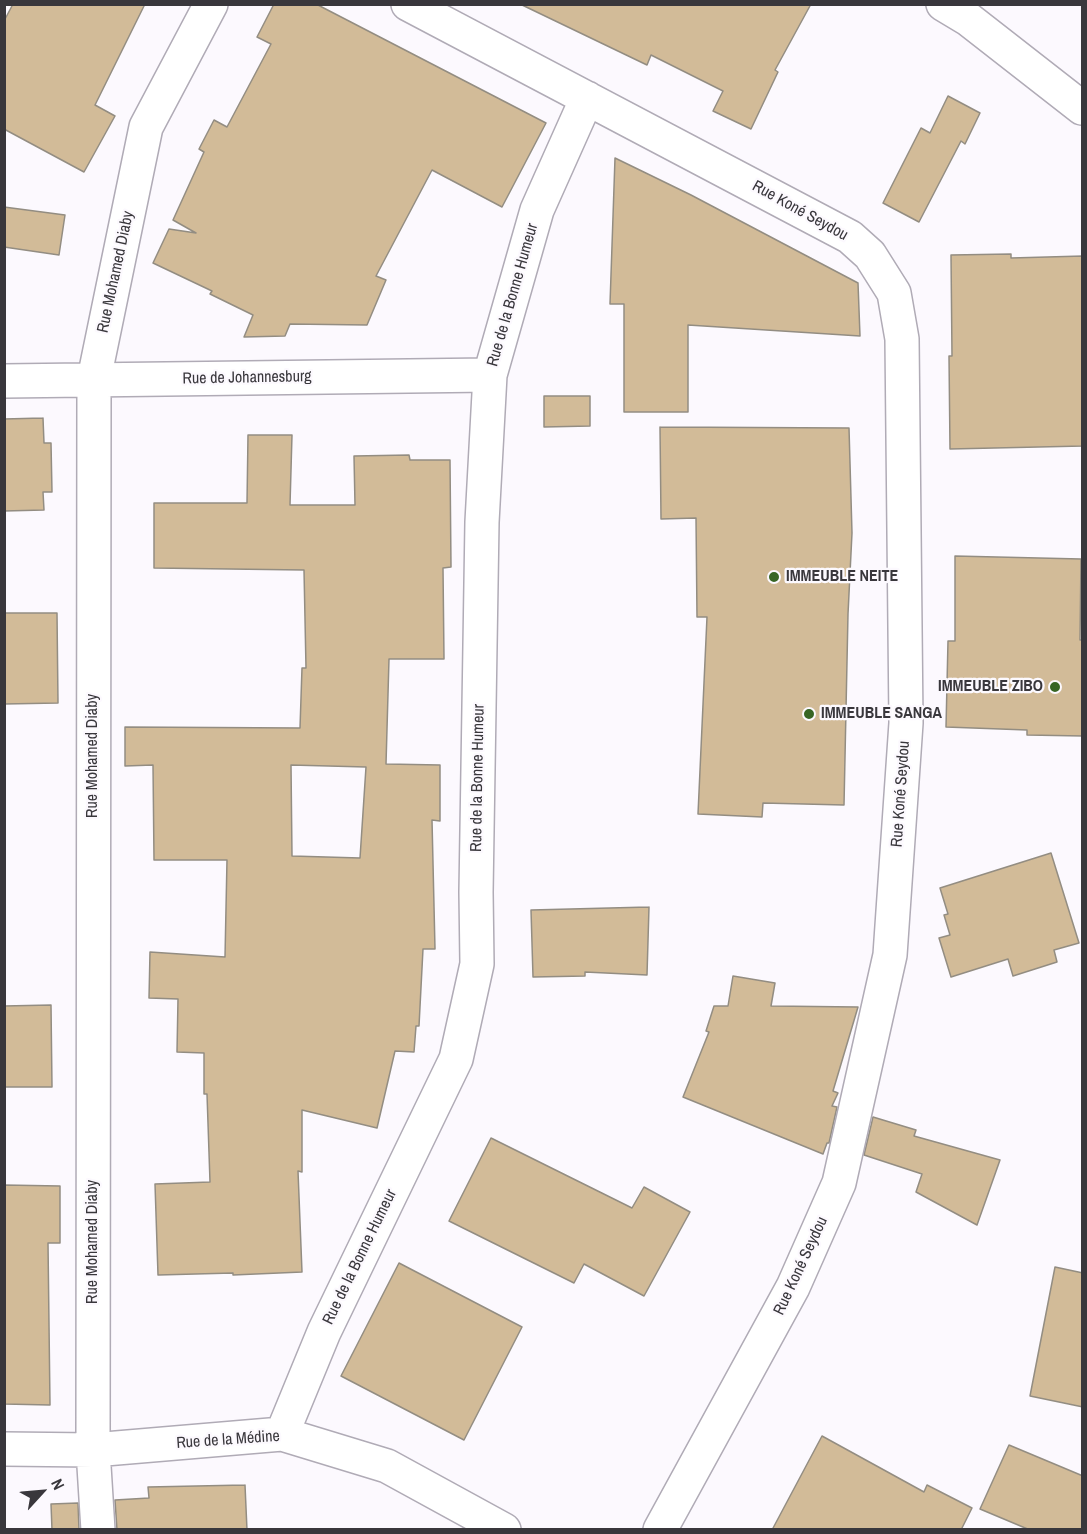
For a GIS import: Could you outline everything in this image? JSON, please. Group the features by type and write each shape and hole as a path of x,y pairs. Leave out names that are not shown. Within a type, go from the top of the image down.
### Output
{"street":[{"name":"Rue Mohamed Diaby","path":"98,1530 93,1450 94,379 146,127 212,4"},
{"name":"Rue Koné Seydou","path":"408,4 850,237 870,255 894,293 902,339 906,723 890,955 839,1183 794,1287 660,1530"},
{"path":"960,9 1083,108"},
{"name":"Rue de la Bonne Humeur","path":"282,1434 324,1332 456,1059 477,964 476,892 482,522 490,375 537,210 587,98"},
{"name":"Rue de Johannesburg","path":"4,381 490,375"},
{"name":"Rue de la Médine","path":"4,1449 93,1450 282,1434 387,1466 504,1530"}],"building":[{"path":"13,4 145,4 95,105 115,116 84,172 4,129 4,21"},
{"path":"274,4 316,4 546,123 502,207 432,170 376,276 386,280 367,325 290,324 285,336 244,337 253,315 210,294 212,291 153,263 169,229 196,233 173,220 204,152 199,149 214,120 227,127 271,44 257,37"},
{"path":"520,4 811,4 775,70 778,72 751,129 713,111 723,91 651,55 647,65"},
{"path":"948,96 980,113 965,144 961,141 919,222 883,203 921,128 930,133"},
{"path":"615,158 691,195 858,283 860,336 688,325 688,412 624,412 624,304 610,304"},
{"path":"4,207 65,215 59,255 4,247"},
{"path":"1011,254 1011,258 1083,256 1083,446 950,449 951,255"},
{"path":"544,396 590,396 590,426 544,427"},
{"path":"43,418 44,443 51,443 52,492 43,492 44,510 4,511 4,419"},
{"path":"660,427 849,428 852,533 844,805 763,803 762,817 698,814 707,617 697,617 696,518 661,519"},
{"path":"248,435 292,435 290,505 355,505 354,456 409,455 410,460 450,460 451,567 443,568 444,659 389,659 386,764 440,765 440,821 432,820 435,949 423,949 419,1026 416,1026 414,1052 395,1051 377,1128 302,1110 302,1172 298,1171 302,1272 158,1275 155,1184 210,1182 207,1094 204,1094 204,1053 177,1052 178,999 149,998 150,952 225,957 227,860 154,860 153,765 125,766 125,727 300,728 302,668 306,668 304,570 154,568 154,503 247,503","holes":["291,765 366,767 360,858 292,856"]},
{"path":"955,556 1081,559 1080,640 1083,640 1083,736 1027,735 1027,730 946,727 948,641 955,641"},
{"path":"4,613 57,613 58,703 4,704"},
{"path":"1051,853 1079,943 1054,950 1057,962 1013,976 1008,959 951,977 939,938 950,935 944,915 948,914 940,888"},
{"path":"649,907 647,975 585,972 585,976 533,977 531,910"},
{"path":"733,976 775,983 771,1006 858,1007 833,1091 838,1093 832,1106 837,1107 829,1143 823,1154 683,1097 709,1032 706,1031 714,1006 728,1006"},
{"path":"51,1005 52,1087 4,1087 4,1006"},
{"path":"873,1117 916,1130 914,1136 1000,1160 977,1225 916,1192 922,1174 864,1155"},
{"path":"491,1138 632,1208 644,1187 690,1212 644,1296 584,1264 574,1283 449,1221"},
{"path":"4,1185 60,1186 60,1243 48,1243 50,1405 4,1404"},
{"path":"399,1263 522,1327 464,1440 341,1376"},
{"path":"1055,1267 1083,1273 1083,1407 1030,1396"},
{"path":"822,1436 924,1492 927,1485 972,1508 961,1530 772,1530"},
{"path":"1009,1445 1083,1476 1083,1530 1030,1530 980,1509"},
{"path":"245,1485 247,1530 117,1530 115,1500 149,1498 148,1487"},
{"path":"78,1503 79,1530 52,1530 51,1504"}],"place":[{"name":"IMMEUBLE NEITE","path":"774,577"},
{"name":"IMMEUBLE ZIBO","path":"1055,687"},
{"name":"IMMEUBLE SANGA","path":"809,714"}]}
